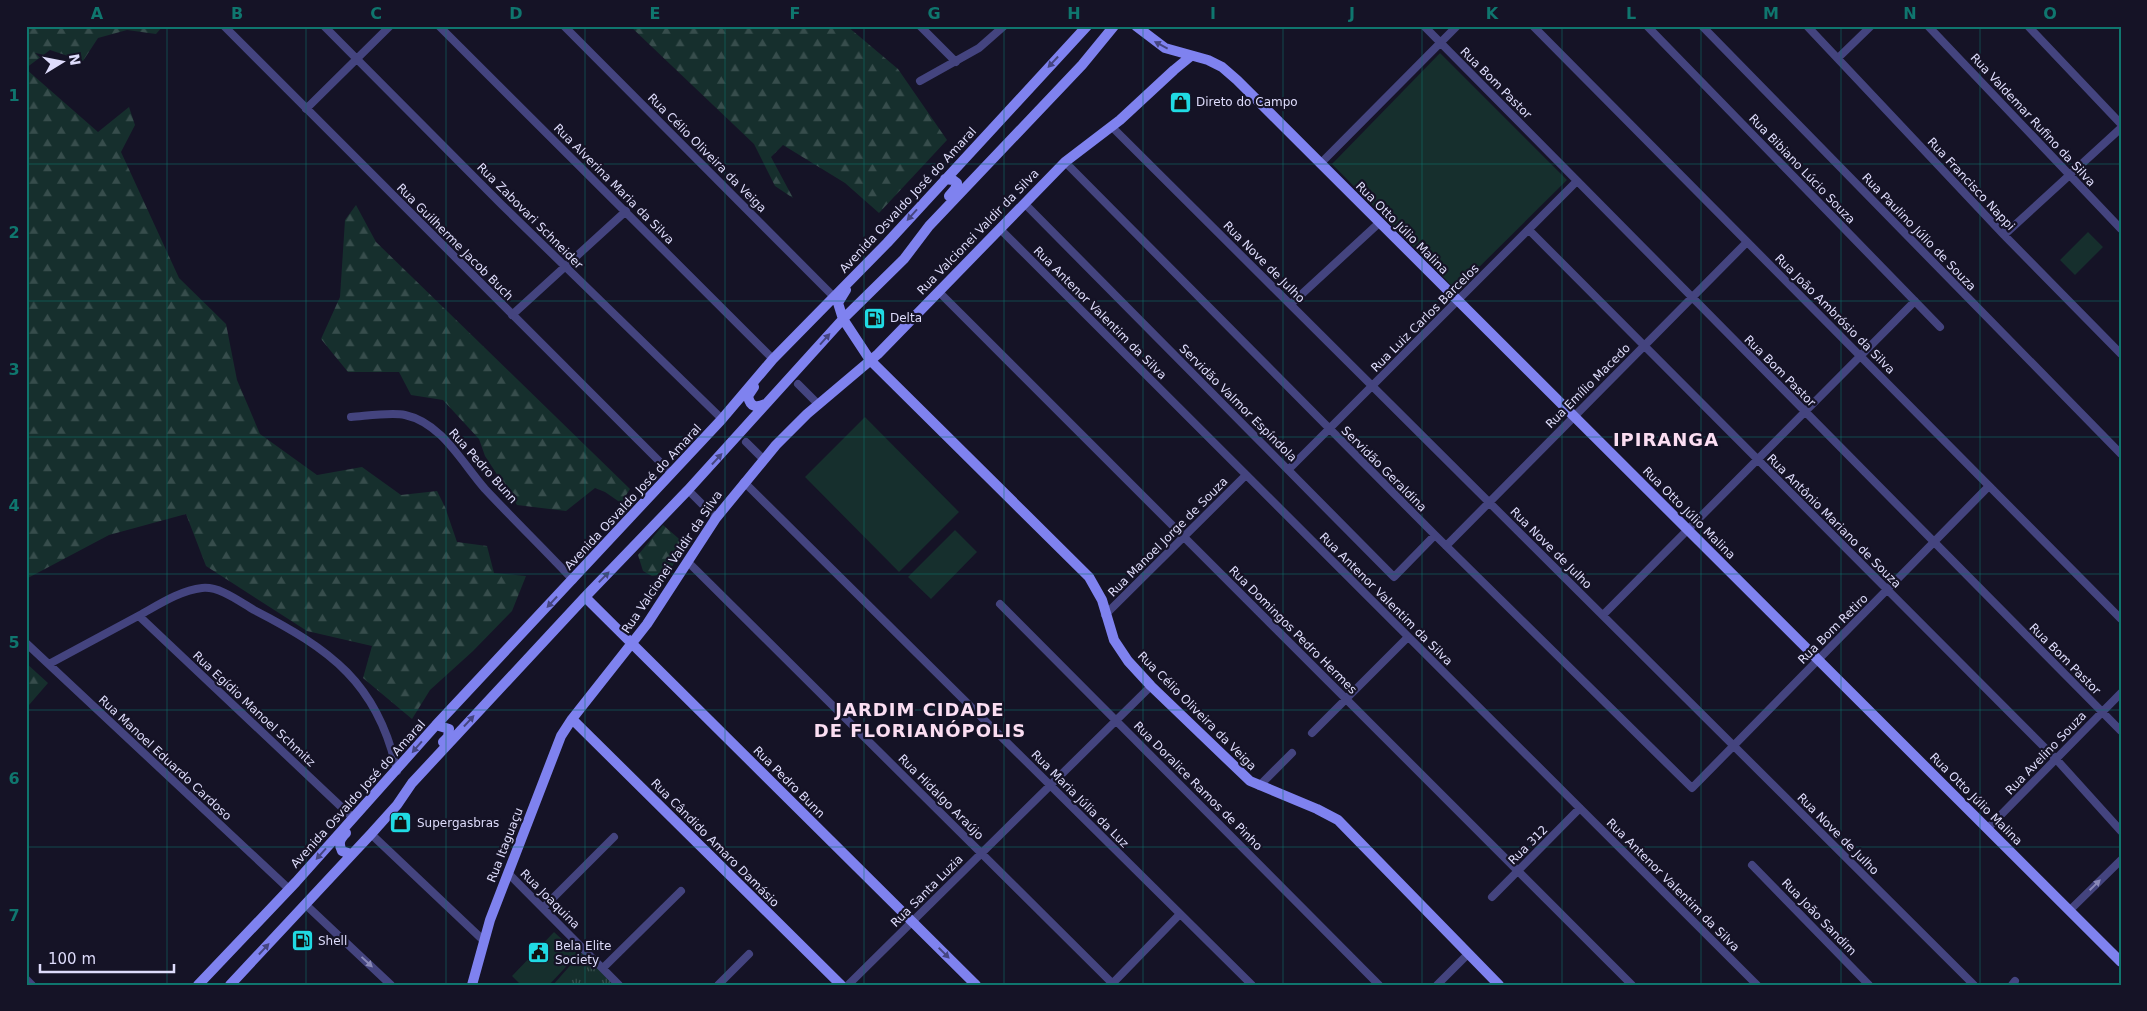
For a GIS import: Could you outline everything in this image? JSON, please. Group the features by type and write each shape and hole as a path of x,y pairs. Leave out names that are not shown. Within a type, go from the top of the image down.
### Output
{"main road":[{"name":"Avenida Osvaldo José do Amaral","path":"198,985 289,889 436,725 722,419 773,359 855,275 1087,26"},
{"path":"412,782 688,490 843,319 904,259 929,226 1082,65 1114,26"},
{"name":"Rua Otto Júlio Malina","path":"1136,26 1165,48 1208,60 1228,73 2121,962"},
{"name":"Rua Valcionei Valdir da Silva","path":"572,719 654,615 716,518 763,459 818,404 878,354 1065,162 1112,127 1191,56"},
{"path":"929,226 934,213 957,186 955,181 945,179"},
{"path":"843,319 839,299 855,275"},
{"name":"Rua Célio Oliveira da Veiga","path":"843,319 870,360 1089,577 1099,592 1114,640 1151,686 1243,775 1258,786 1317,809 1338,820 1500,985"},
{"path":"766,403 758,407 753,406 749,403 748,396 773,359"},
{"name":"Rua Pedro Bunn","path":"585,597 976,985"},
{"name":"Rua Itaguaçu","path":"472,985 483,940 508,872 557,745 572,719"},
{"name":"Rua Cândido Amaro Damásio","path":"572,719 841,985"},
{"path":"230,985 397,805 423,763 448,737 449,729 436,725"},
{"path":"351,854 342,851 339,846 340,839 359,819 368,802"}],"street":[{"name":"Rua Guilherme Jacob Buch","path":"224,26 671,473"},
{"name":"Rua Zabovari Schneider","path":"324,26 564,266 722,419"},
{"path":"306,109 390,26"},
{"name":"Rua Alverina Maria da Silva","path":"439,26 773,359"},
{"name":"Rua Célio Oliveira da Veiga","path":"564,26 834,297"},
{"path":"920,26 956,62"},
{"path":"920,80 979,48 1004,26"},
{"name":"Rua Bom Pastor","path":"1424,26 2121,731"},
{"path":"1320,164 1457,26"},
{"name":"Rua João Ambrósio da Silva","path":"1533,26 2121,618"},
{"name":"Rua Bibiano Lúcio Souza","path":"1647,26 1940,327"},
{"name":"Rua Paulino Júlio de Souza","path":"1702,26 2121,454"},
{"name":"Rua Francisco Nappi","path":"1808,26 2004,235 2121,354"},
{"path":"1838,58 1871,26"},
{"name":"Rua Valdemar Rufino da Silva","path":"1928,26 2121,229"},
{"path":"2028,26 2121,124"},
{"name":"Rua Nove de Julho","path":"1112,127 1974,985"},
{"path":"2004,235 2121,128"},
{"name":"Servidão Geraldina","path":"1065,162 1446,546 1692,788"},
{"name":"Rua Luiz Carlos Barcelos","path":"1288,470 1577,181"},
{"name":"Servidão Valmor Espíndola","path":"1024,204 1394,577 1435,535"},
{"path":"512,315 626,211"},
{"path":"1291,304 1379,223"},
{"name":"Rua Antenor Valentim da Silva","path":"1000,229 1753,983"},
{"name":"Rua Antônio Mariano de Souza","path":"1529,230 2056,759 2121,831"},
{"name":"Rua Emílio Macedo","path":"1446,546 1747,242"},
{"name":"Rua Domingos Pedro Hermes","path":"939,292 1632,985"},
{"path":"1602,615 1915,301"},
{"path":"798,384 818,404"},
{"name":"Rua Pedro Bunn","path":"351,417 404,415 420,422 434,432 456,452 484,488 573,580"},
{"path":"746,442 763,459"},
{"name":"Rua Manoel Jorge de Souza","path":"1105,615 1246,474"},
{"name":"Rua Maria Júlia da Luz","path":"744,482 1252,985"},
{"name":"Rua Bom Retiro","path":"1692,788 1990,486"},
{"path":"688,490 716,518"},
{"name":"Rua Hidalgo Araújo","path":"688,562 1113,984"},
{"path":"49,664 139,616 190,592 211,588 296,632 330,655 361,688 375,709 385,730 397,770"},
{"name":"Rua Doralice Ramos de Pinho","path":"1000,604 1379,985"},
{"name":"Rua Egídio Manoel Schmitz","path":"139,616 353,818"},
{"path":"1312,733 1408,637"},
{"name":"Rua Manoel Eduardo Cardoso","path":"26,643 289,889"},
{"name":"Rua Santa Luzia","path":"848,985 1151,686"},
{"name":"Rua Avelino Souza","path":"1988,828 2121,693"},
{"path":"1258,786 1292,753"},
{"name":"Rua 312","path":"1492,897 1580,808"},
{"path":"371,834 483,940"},
{"path":"543,908 614,837"},
{"path":"2070,910 2121,860"},
{"name":"Rua João Sandim","path":"1752,865 1869,985"},
{"name":"Rua Joaquina","path":"508,872 619,985"},
{"path":"603,968 681,892"},
{"path":"306,905 391,985"},
{"path":"1113,984 1180,914"},
{"path":"718,985 749,954"},
{"path":"1437,985 1468,954"},
{"path":"26,979 32,985"}],"green space":[{"path":"26,26 163,26 156,34 127,30 98,38 83,61 50,50 26,68"},
{"path":"630,26 784,26 785,28 788,26 847,26 898,69 947,140 879,213 845,183 783,145 771,157 793,198 775,186 754,144"},
{"path":"1440,53 1567,180 1456,290 1332,164"},
{"path":"26,69 98,132 129,107 135,125 121,152 179,278 226,324 237,380 260,434 317,475 362,467 401,495 437,491 445,507 457,542 487,546 494,573 526,576 512,611 473,651 430,690 412,719 363,678 372,646 307,631 206,566 186,514 109,535 26,579"},
{"path":"356,205 376,242 630,489 621,503 605,492 595,488 566,511 517,505 485,456 479,439 443,400 411,395 399,372 348,372 321,339 340,297 345,220"},
{"path":"2088,232 2103,247 2075,275 2060,260"},
{"path":"865,417 959,512 899,572 805,477"},
{"path":"663,525 685,544 668,574 652,576 643,571 638,555"},
{"path":"955,530 977,552 931,599 908,577"},
{"path":"26,663 48,683 29,705 26,705"},
{"path":"554,932 578,954 549,985 521,985 512,976"},
{"path":"583,951 615,985 553,985"}],"place":[{"name":"Direto do Campo","path":"1180,102"},
{"name":"Delta","path":"874,318"},
{"name":"Supergasbras","path":"401,823"},
{"name":"Shell","path":"302,941"},
{"name":"Bela Elite Society","path":"539,953"}],"district":[{"name":"IPIRANGA","path":"1666,439"},
{"name":"JARDIM CIDADE DE FLORIANÓPOLIS","path":"920,720"}]}
